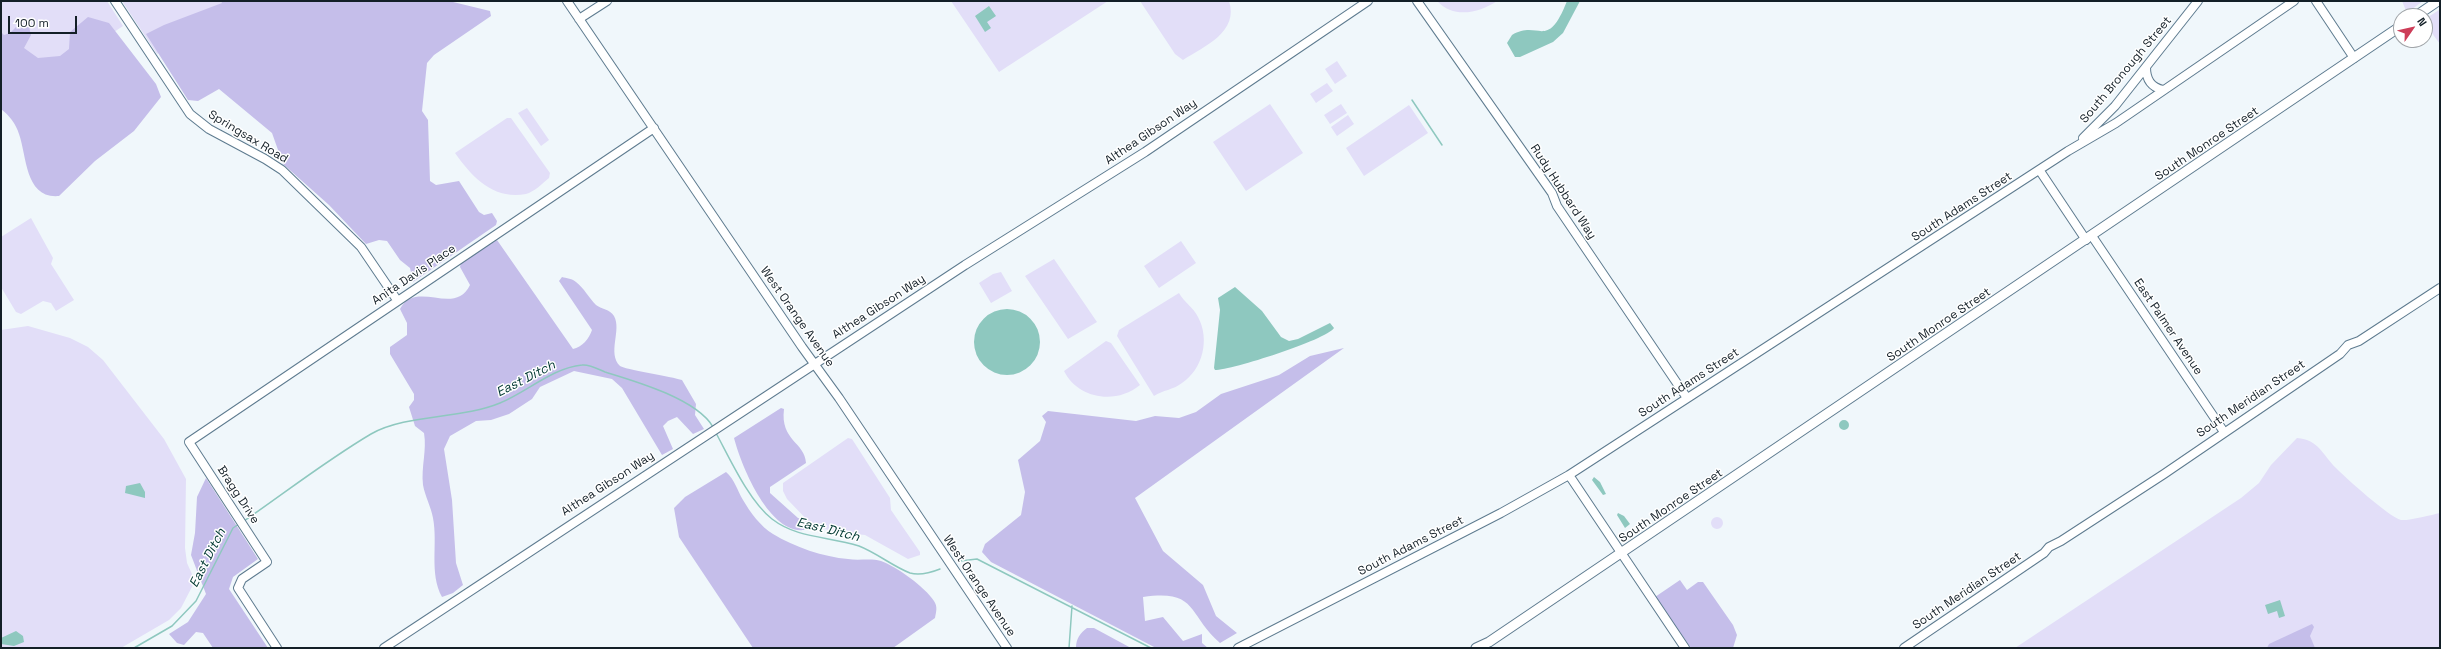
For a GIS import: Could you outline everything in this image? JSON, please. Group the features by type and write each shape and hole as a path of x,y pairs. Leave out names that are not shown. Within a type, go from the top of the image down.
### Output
{"main road":[{"path":"2428,8 2438,1"},
{"name":"South Monroe Street","path":"1476,648 1487,645 2393,31"}],"street":[{"name":"Springsax Road","path":"115,1 190,114 204,126 282,170 361,247 398,300"},
{"name":"West Orange Avenue","path":"567,1 1007,648"},
{"path":"580,19 607,1"},
{"name":"Althea Gibson Way","path":"384,648 970,261 1145,152 1368,1"},
{"name":"Rudy Hubbard Way","path":"1416,1 1552,193 1557,206 1688,398"},
{"name":"South Bronough Street","path":"2068,151 2091,131 2115,106 2198,1"},
{"name":"South Adams Street","path":"1238,648 1501,513 1569,474 2040,171 2068,151 2113,125 2294,1"},
{"path":"2316,1 2354,58"},
{"path":"2146,67 2146,75 2150,83 2155,88 2164,90"},
{"path":"2115,106 2128,109 2136,108"},
{"name":"Anita Davis Place","path":"188,442 654,128"},
{"name":"East Palmer Avenue","path":"2040,171 2089,238 2224,432"},
{"name":"South Meridian Street","path":"1904,648 2044,553 2049,547 2061,541 2158,476 2168,466 2175,465 2340,354 2348,345 2359,341 2437,289 2440,283"},
{"name":"Bragg Drive","path":"188,442 267,562 242,579 238,586 239,591 277,648"},
{"path":"1569,474 1685,648"}],"shaded area":[{"path":"1,1 107,1 123,26 1,108"},
{"path":"122,1 228,1 231,5 157,54"},
{"path":"221,1 449,1 490,11 491,16 434,55 427,63 422,111 428,120 430,181 436,185 459,181 479,212 484,215 492,213 497,221 496,225 413,282 410,268 400,260 387,241 379,240 366,244 329,205 283,164 272,133 219,89 198,101 188,100 146,34 164,25 222,3"},
{"path":"951,1 1108,1 999,72"},
{"path":"1140,1 1229,1 1231,12 1225,30 1218,37 1183,60 1175,54"},
{"path":"1437,1 1497,1 1482,9 1459,12 1444,7"},
{"path":"1567,1 1580,1 1563,33 1553,42 1520,57 1515,57 1507,43 1512,35 1521,31 1548,30 1554,26"},
{"path":"2402,1 2423,1 2414,8 2405,8"},
{"path":"989,6 996,16 987,22 991,28 985,32 975,16"},
{"path":"2439,10 2440,12 2440,44 2433,35 2433,14"},
{"path":"88,17 109,23 156,84 161,97 134,131 95,161 59,196 48,195 40,191 29,175 18,130 12,120 1,109 1,32 4,35 10,33 16,27 29,27 31,35 24,48 38,58 60,56 69,49 70,32"},
{"path":"1337,61 1347,76 1335,84 1325,69"},
{"path":"1327,83 1333,91 1316,103 1310,94"},
{"path":"1270,104 1303,153 1246,191 1213,142"},
{"path":"1341,104 1347,113 1330,124 1324,115"},
{"path":"1409,105 1428,133 1364,176 1346,148"},
{"path":"527,108 549,140 541,146 518,113"},
{"path":"1348,115 1354,124 1337,136 1331,127"},
{"path":"507,118 511,118 550,173 549,178 526,194 503,194 484,185 476,178 455,153"},
{"path":"31,218 53,258 51,264 74,300 56,311 51,303 43,301 21,314 16,312 1,287 1,237"},
{"path":"497,240 573,349 585,342 592,330 559,281 562,277 575,281 582,287 596,305 610,312 614,316 616,328 614,348 616,361 620,366 682,380 696,404 695,415 704,429 693,434 677,417 668,421 663,426 673,449 662,455 622,388 612,379 574,371 540,387 532,399 509,414 491,420 476,421 450,436 444,449 452,500 456,563 463,585 453,593 442,597 436,578 433,518 423,485 425,446 424,433 415,426 409,407 414,400 414,394 390,354 390,347 407,335 407,323 400,309 407,301 416,297 445,299 455,298 463,294 470,285 460,267 461,262"},
{"path":"1181,241 1196,263 1159,288 1144,266"},
{"path":"1054,259 1097,322 1068,339 1025,276"},
{"path":"1001,272 1012,291 991,303 979,283 993,274"},
{"path":"1235,287 1262,311 1281,337 1289,341 1298,339 1330,323 1334,328 1314,340 1278,354 1225,369 1215,370 1220,310 1218,298"},
{"path":"1179,293 1196,313 1202,326 1204,344 1202,353 1195,370 1189,377 1172,389 1154,396 1117,336 1119,330"},
{"path":"1007,309 1020,311 1030,319 1038,329 1040,342 1038,355 1030,365 1020,373 1007,375 994,373 984,365 976,355 974,342 976,329 984,319 994,311"},
{"path":"28,326 70,338 88,347 103,360 164,439 186,479 185,548 187,563 195,581 181,608 169,620 121,648 1,648 1,330"},
{"path":"1106,341 1111,343 1140,385 1120,395 1109,397 1098,396 1078,388 1064,371"},
{"path":"1344,348 1135,498 1163,551 1203,585 1216,616 1237,633 1220,643 1209,632 1190,606 1183,600 1161,595 1143,597 1145,621 1163,617 1183,641 1202,634 1202,643 1208,648 1156,648 991,562 982,552 985,544 1021,515 1025,492 1018,460 1040,441 1046,422 1042,416 1048,411 1136,421 1155,416 1179,418 1196,412 1221,394 1279,375 1310,356"},
{"path":"781,408 784,409 784,420 789,435 802,450 806,463 770,487 770,493 798,518 809,521 804,530 791,528 779,521 768,510 758,496 750,480 734,438"},
{"path":"1844,420 1849,425 1844,430 1839,425"},
{"path":"848,438 852,439 890,498 891,510 920,552 920,555 908,559 865,535 836,532 813,526 787,499 783,491 783,483"},
{"path":"2297,438 2304,439 2320,448 2336,468 2349,480 2378,505 2395,517 2404,520 2440,513 2440,648 2015,648 2241,498 2259,483 2271,465"},
{"path":"726,472 734,482 752,514 769,531 781,539 819,554 852,560 877,560 888,564 910,578 930,596 936,605 935,618 893,648 753,648 679,537 674,508 685,497"},
{"path":"1594,477 1600,482 1606,494 1603,495 1592,480"},
{"path":"206,478 258,559 233,577 229,589 268,648 213,648 203,633 196,632 184,645 177,643 169,634 188,622 206,594 191,555 195,533 197,497"},
{"path":"140,483 145,492 145,498 125,493 126,486"},
{"path":"1618,513 1624,516 1630,524 1625,528 1617,515"},
{"path":"1715,517 1719,517 1723,523 1719,529 1715,529 1711,525 1711,521"},
{"path":"1680,580 1687,590 1698,582 1703,582 1733,625 1737,635 1733,648 1691,648 1655,597"},
{"path":"2280,600 2285,616 2279,618 2277,611 2268,614 2265,605"},
{"path":"2312,624 2314,627 2310,636 2315,648 2267,648 2269,644"},
{"path":"1087,628 1094,628 1131,648 1076,648 1079,636"},
{"path":"16,631 23,636 24,642 14,646 1,644 1,638"}],"waterway":[{"path":"1412,100 1442,145"},
{"name":"East Ditch","path":"244,521 323,465 371,434 401,423 469,412 500,403 550,375 571,367 582,365 591,366 664,392 694,408 705,417 713,427"},
{"name":"East Ditch","path":"716,433 748,491 772,519 803,534 859,546 910,573 925,574 940,569"},
{"name":"East Ditch","path":"134,648 172,626 196,601 233,528 239,524"},
{"name":"East Ditch","path":"960,561 977,559 1151,648"},
{"path":"1069,648 1072,606"}]}
